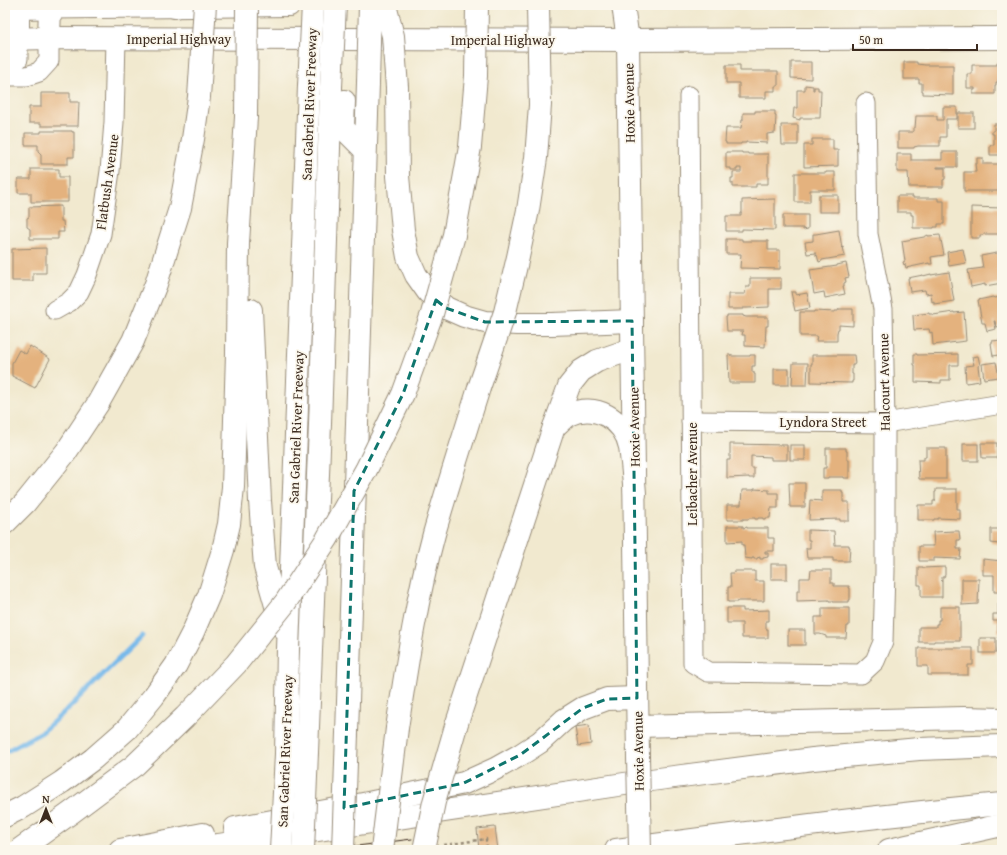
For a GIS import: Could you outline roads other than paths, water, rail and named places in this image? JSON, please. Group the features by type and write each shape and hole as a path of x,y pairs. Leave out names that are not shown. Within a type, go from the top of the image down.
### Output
{"main road":[{"path":"5,523 25,503 66,452 97,405 132,341 156,284 180,208 193,139 199,97 205,5"},
{"path":"247,5 246,117 248,242 261,516 265,567 288,649"},
{"path":"12,39 14,7 289,5"},
{"name":"San Gabriel River Freeway","path":"281,850 296,753 288,649 313,5"},
{"path":"335,5 338,85 343,128 365,150"},
{"path":"303,850 296,753 320,424 338,85 347,5"},
{"path":"343,850 370,5"},
{"path":"385,5 393,36 397,87 398,176 403,230 408,257 416,275 428,292 446,308 464,316 485,322 552,324 632,321"},
{"path":"19,850 135,765 185,717 236,664 285,603 327,539 366,470 403,394 432,314 454,235 470,147 476,76 476,5"},
{"path":"382,850 397,728 420,593 434,534 479,388 505,312 528,210 536,158 540,105 538,5"},
{"name":"Hoxie Avenue","path":"623,5 628,40 640,850"},
{"path":"49,38 50,6"},
{"name":"Imperial Highway","path":"12,39 628,40 1002,38"},
{"path":"5,816 62,782 93,759 127,729 154,696 176,665 193,632 209,595 223,550 233,487 237,353 238,242 246,117"},
{"path":"433,848 434,802 456,726 554,427 569,386 581,371 597,361 632,349"},
{"path":"554,427 568,416 581,411 595,411 616,421 624,431 630,447 634,494"},
{"path":"120,850 363,804 464,783 495,769 520,755 540,742 564,720 583,708 607,699 638,698"},
{"path":"638,726 964,718 1002,720"},
{"path":"185,850 650,780 813,759 919,749 1002,746"},
{"path":"616,850 817,824 1002,804"},
{"path":"889,850 1002,825"}],"street":[{"path":"5,75 27,76 40,72 49,61 49,38"},
{"path":"5,65 14,63 18,59 12,39"},
{"name":"Flatbush Avenue","path":"55,310 69,302 79,292 87,275 100,234 110,171 114,129 116,39"},
{"name":"Leibacher Avenue","path":"689,96 693,663 708,672 861,674 875,661"},
{"name":"Halcourt Avenue","path":"866,104 868,234 883,309 885,423 885,571 883,642 875,661"},
{"name":"Lyndora Street","path":"691,421 885,423 1002,404"}],"waterway":[{"path":"5,752 42,732 71,706 142,636"}],"tram line":[{"path":"326,850 412,839"}]}
